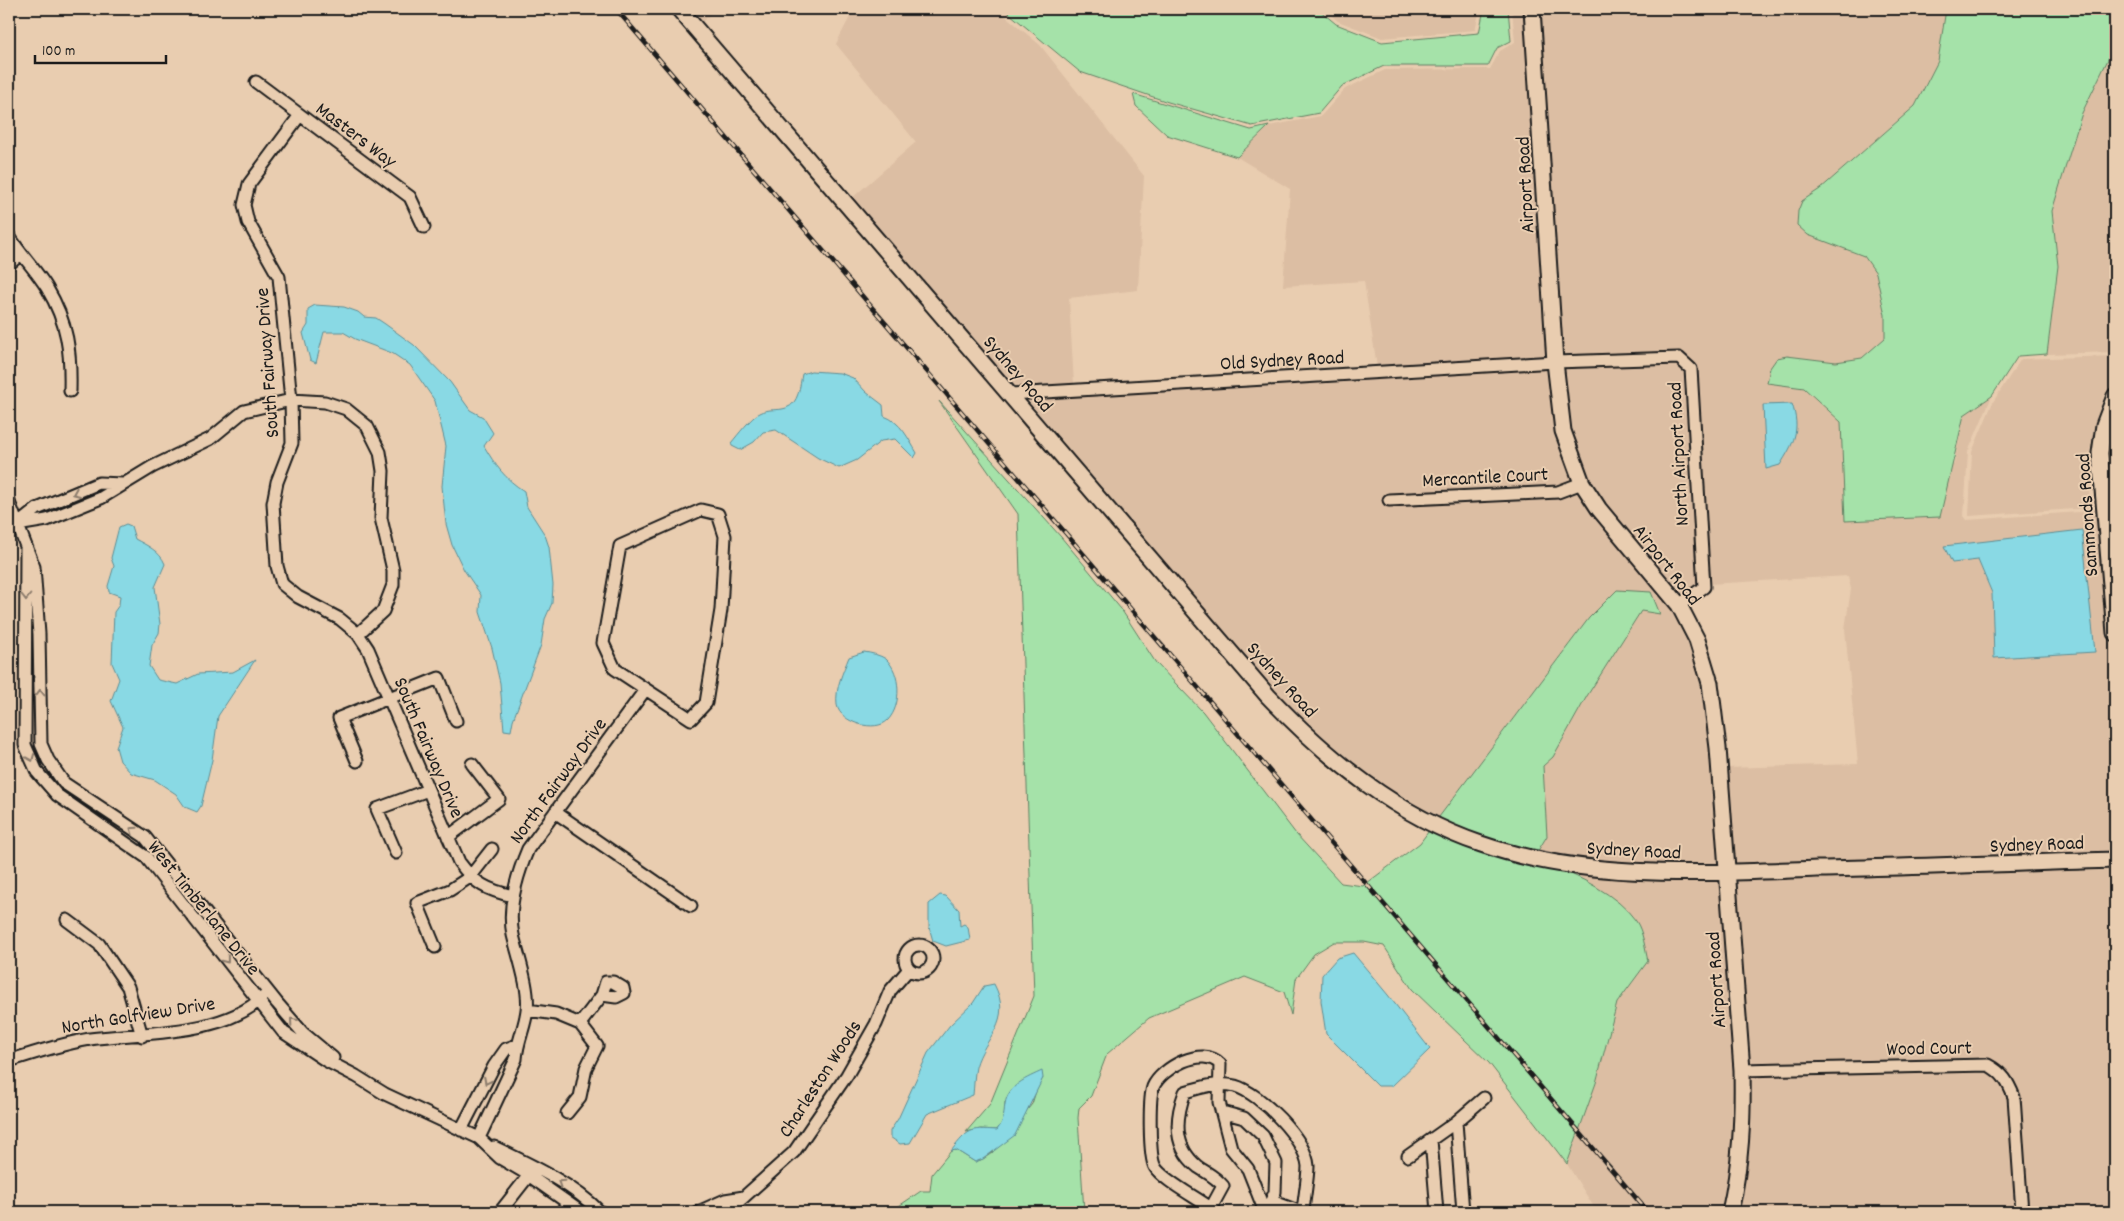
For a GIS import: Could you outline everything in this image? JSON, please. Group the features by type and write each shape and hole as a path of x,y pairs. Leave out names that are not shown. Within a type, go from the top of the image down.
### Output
{"street":[{"name":"Sydney Road","path":"679,9 1269,697 1304,733 1340,764 1390,800 1434,825 1480,844 1532,859 1582,867 1727,872 2115,860"},
{"name":"Airport Road","path":"1532,9 1555,362 1563,431 1582,483 1599,509 1679,605 1697,640 1710,683 1718,748 1742,1070 1743,1119 1739,1169 1730,1212"},
{"name":"Masters Way","path":"256,82 410,197 424,227"},
{"name":"South Fairway Drive","path":"300,115 250,184 244,205 248,222 279,277 292,400 292,443 277,482 273,503 277,566 282,584 298,597 340,619 358,634 368,649 459,862 470,877 491,891 513,896"},
{"path":"9,236 47,288 62,320 71,356 70,391"},
{"path":"9,264 21,254"},
{"name":"North Airport Road","path":"1555,362 1679,358 1691,369 1704,587 1679,605"},
{"name":"Old Sydney Road","path":"1011,394 1555,362"},
{"name":"Sammonds Road","path":"2115,396 2104,425 2100,453 2115,633"},
{"path":"13,522 47,520 101,498 123,484 210,439 244,412 292,400 325,402 346,410 367,426 380,452 383,471 381,518 393,570 393,585 383,612 358,634"},
{"name":"Mercantile Court","path":"1389,500 1558,492 1582,483"},
{"name":"West Timberlane Drive","path":"9,502 13,522 34,567 39,634 41,744 48,760 64,783 145,838 303,1033 334,1059 351,1069 356,1076"},
{"path":"701,510 718,514 725,536 721,610 706,703 691,720 646,690 615,669 603,643 620,546 701,510"},
{"name":"West Timberlane Drive","path":"26,548 25,745 37,772 57,795 146,858 283,1032 325,1060 385,1094 482,1140 532,1171 591,1203 600,1212"},
{"path":"357,761 339,718 438,678 456,721"},
{"name":"North Fairway Drive","path":"482,1140 516,1059 517,1045 527,1010 524,976 513,932 513,896 518,873 528,849 646,690"},
{"path":"448,837 499,799 472,764"},
{"path":"396,853 377,809 428,790"},
{"path":"556,812 691,906"},
{"path":"435,947 417,903 450,890 470,877 492,849"},
{"path":"67,920 99,944 128,987 142,1036"},
{"name":"Charleston Woods","path":"717,1212 732,1207 794,1152 847,1075 876,1024 890,990 910,969"},
{"name":"North Golfview Drive","path":"9,1061 57,1045 92,1039 142,1036 218,1023 259,1002 268,992"},
{"path":"580,1024 602,995"},
{"path":"527,1010 556,1014 580,1024 597,1046 586,1068 580,1097 567,1113"},
{"path":"461,1130 494,1066 506,1050 517,1045"},
{"path":"1266,1212 1248,1169 1232,1148 1219,1102 1219,1085 1220,1064 1216,1059 1207,1056 1190,1057 1165,1072 1153,1087 1150,1143 1154,1167 1167,1179 1214,1210 1223,1186 1220,1181 1197,1166 1181,1148 1178,1113 1185,1092 1204,1086 1219,1085 1235,1086 1268,1106 1301,1145 1308,1166 1302,1212 1271,1201"},
{"name":"Wood Court","path":"1742,1070 1988,1065 2000,1071 2008,1082 2014,1097 2022,1212"},
{"path":"1408,1156 1456,1122 1484,1098"},
{"path":"1222,1112 1244,1118 1263,1136 1276,1163 1275,1192 1266,1212"},
{"path":"1456,1122 1462,1212"},
{"path":"1431,1140 1437,1212"},
{"path":"500,1212 532,1171"},
{"name":"West Timberlane Drive","path":"532,1171 580,1212"},
{"name":"Charleston Woods","path":"698,1212 725,1200 745,1196"}],"shaded area":[{"path":"688,9 716,9 701,23"},
{"path":"854,9 997,9 1040,45 1144,176 1138,290 1069,298 1074,385 1018,390 852,198 916,142 836,44"},
{"path":"1324,9 1480,9 1475,30 1382,38 1338,21"},
{"path":"1512,9 1527,9 1550,358 1377,367 1364,281 1283,286 1290,189 1237,157 1269,126 1321,116 1345,89 1385,70 1490,69 1500,51 1515,42"},
{"path":"1537,9 1946,9 1938,61 1915,106 1820,189 1802,201 1834,245 1864,256 1876,273 1885,315 1886,338 1862,358 1836,362 1787,356 1777,358 1767,383 1804,388 1841,422 1845,520 1954,464 1964,415 1992,396 1968,452 1964,516 1967,520 2093,511 2095,507 2092,458 2096,443 2095,453 2115,694 2115,856 1732,868 1725,768 1858,764 1845,629 1851,589 1848,576 1709,584 1696,369 1683,355 1560,357","holes":["1978,559 2095,652 1994,658 1992,593"]},
{"path":"2115,45 2115,352 2047,354 2058,266 2052,211 2082,113"},
{"path":"2115,356 2115,376 2103,398 2088,458 2090,508 1969,516 1972,452 1993,402 2021,359"},
{"path":"1677,362 1686,371 1699,585 1680,599 1603,507 1587,481 1568,430 1561,366"},
{"path":"1551,367 1576,481 1557,487 1384,495 1384,504 1558,496 1580,489 1675,608 1692,641 1705,684 1721,868 1636,866 1536,854 1547,835 1543,766 1553,757 1587,696 1641,611 1617,590 1589,618 1436,821 1351,767 1272,693 1026,398"},
{"path":"2115,409 2115,573 2105,453"},
{"path":"2115,865 2115,1212 2028,1212 2019,1097 2012,1079 2004,1069 1990,1062 1747,1065 1732,877"},
{"path":"1563,869 1722,877 1738,1119 1724,1212 1597,1212 1567,1164 1596,1083 1617,1003 1648,961"},
{"path":"1986,1070 1996,1075 2004,1084 2009,1098 2017,1212 1735,1212 1747,1074"}],"green space":[{"path":"1004,9 1318,9 1336,24 1382,42 1479,33 1484,9 1508,9 1511,41 1497,48 1488,66 1384,66 1342,86 1319,113 1252,126 1168,102 1080,72"},
{"path":"1946,9 2115,9 2115,45 2082,113 2052,211 2058,266 2047,354 2018,356 1992,396 1964,415 1940,517 1845,521 1841,422 1804,388 1767,383 1770,368 1777,358 1787,356 1836,362 1862,358 1885,338 1885,315 1876,273 1864,256 1808,235 1797,225 1798,211 1802,201 1820,189 1915,106 1938,61"},
{"path":"1133,94 1251,130 1269,126 1237,157 1167,135 1136,106"},
{"path":"939,401 1061,537 1121,609 1156,663 1203,712 1296,834 1341,883 1363,886 1420,843 1431,828 1512,852 1570,874 1597,887 1619,903 1636,921 1642,935 1648,961 1617,1003 1596,1083 1567,1164 1489,1063 1412,989 1384,946 1364,942 1334,942 1314,954 1296,979 1291,1015 1284,992 1245,977 1149,1018 1107,1054 1091,1096 1079,1108 1084,1212 890,1212 921,1191 930,1191 932,1174 951,1151 956,1150 975,1162 992,1153 1032,1104 1037,1088 1043,1078 1005,1102 1004,1120 997,1130 980,1129 966,1132 990,1104 1034,996 1018,514"},
{"path":"1617,590 1651,592 1660,614 1641,611 1587,696 1553,757 1543,766 1547,836 1536,854 1534,855 1436,821 1589,618"}],"water":[{"path":"315,305 344,307 358,312 364,317 376,318 414,345 450,382 470,410 483,417 493,433 484,446 501,471 511,482 524,491 527,507 545,535 549,547 553,585 552,603 545,619 541,645 513,720 511,731 504,730 500,683 492,648 480,612 481,595 464,570 452,545 446,524 442,486 446,446 435,401 410,365 392,353 355,339 343,332 324,332 316,363 310,360 303,333 308,325 308,309"},
{"path":"811,371 840,373 853,378 866,392 883,405 884,416 895,422 904,431 917,453 914,458 895,439 881,441 857,460 839,468 818,458 776,430 763,432 754,442 740,450 732,446 731,443 757,415 763,411 783,409 794,403 802,374"},
{"path":"1792,404 1796,421 1795,436 1780,465 1766,469 1763,405"},
{"path":"126,524 131,526 135,539 156,552 165,564 155,587 160,624 159,633 152,645 149,666 158,680 177,684 198,674 233,672 255,660 218,716 212,760 201,806 197,812 185,807 176,794 155,780 131,773 120,761 116,747 123,727 111,701 119,679 112,663 114,612 119,605 120,596 109,592 108,586 114,566 111,558 119,527"},
{"path":"2082,530 2095,652 1994,658 1992,593 1978,560 1952,563 1944,546"},
{"path":"864,652 886,659 895,672 897,680 897,698 893,714 882,724 875,726 867,726 851,721 845,717 837,705 838,686 849,657"},
{"path":"940,895 946,896 959,910 960,926 964,924 968,927 970,940 946,946 933,941 929,927 929,904"},
{"path":"1353,953 1430,1049 1392,1086 1378,1086 1326,1034 1321,1001 1322,975 1337,958"},
{"path":"994,984 1001,1009 996,1028 976,1067 973,1095 927,1114 910,1143 900,1144 890,1137 890,1131 898,1119 928,1053 950,1025 973,1003 984,986"},
{"path":"1042,1071 1043,1078 1015,1135 983,1159 975,1162 956,1150 951,1151 970,1132 981,1129 997,1130 1003,1120 1005,1104 1010,1092 1019,1083"}],"railway":[{"path":"616,9 1648,1212"}]}
